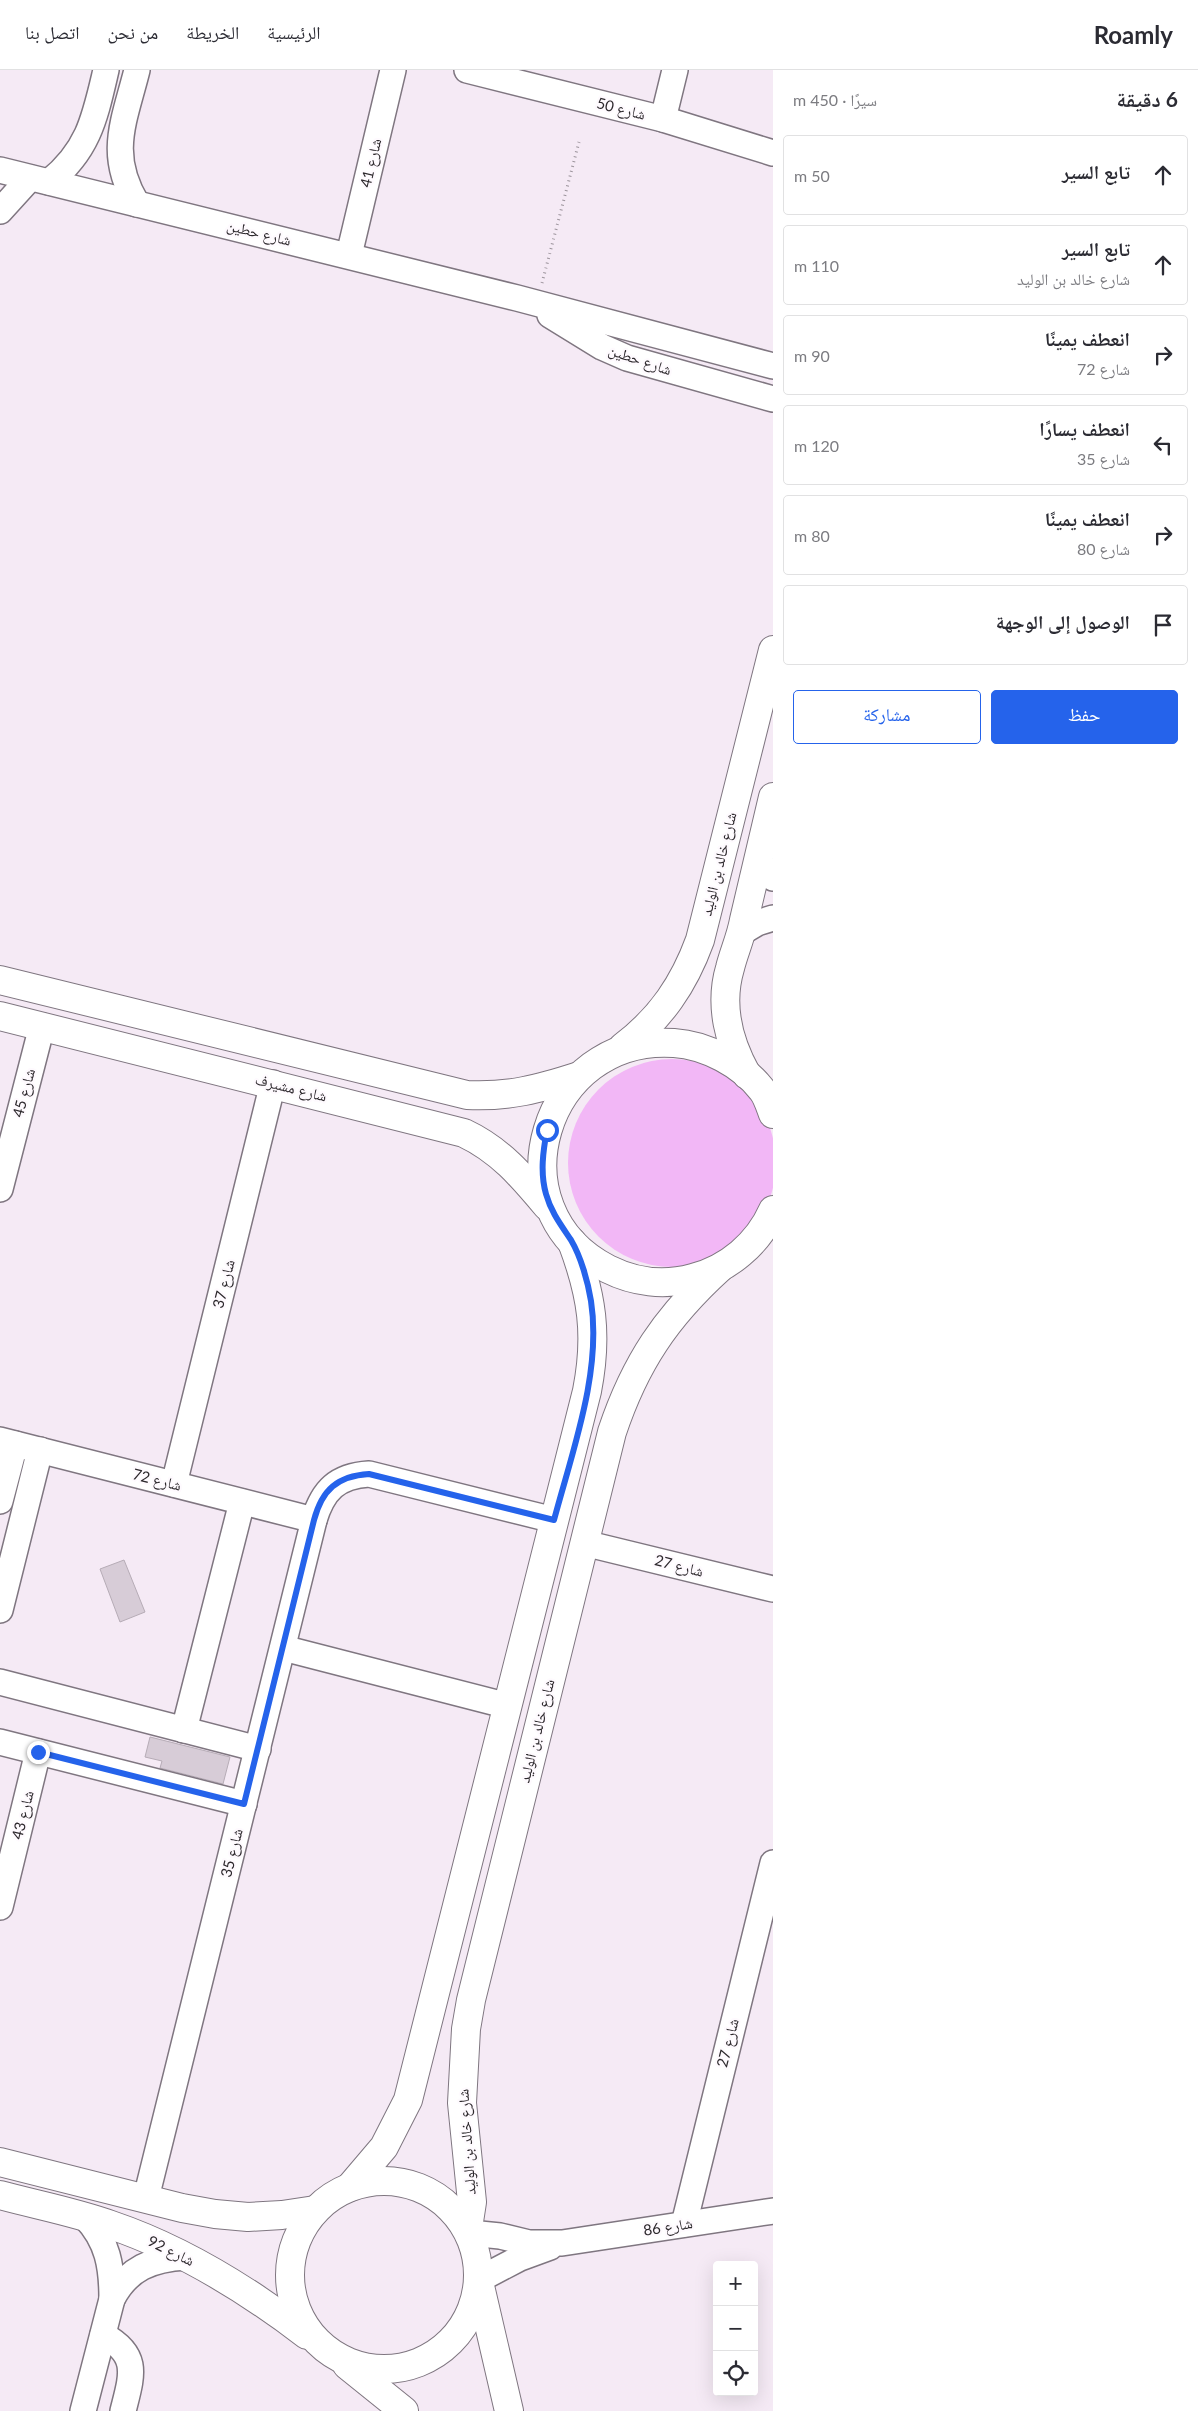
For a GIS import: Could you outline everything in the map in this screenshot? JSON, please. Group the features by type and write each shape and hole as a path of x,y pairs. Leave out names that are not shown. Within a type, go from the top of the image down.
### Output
{"main road":[{"name":"شارع خالد بن الوليد","path":"617,1052 640,1034 660,1014 677,992 690,966 700,940 773,650"},
{"path":"764,1094 734,1050 726,1014 726,992 729,970 766,869 773,797"},
{"path":"0,980 467,1095 519,1094 579,1076"},
{"name":"شارع مشيرف","path":"0,1016 273,1083 464,1133 484,1142 518,1170 553,1213"},
{"path":"350,2187 384,2147 408,2100 593,1361 594,1330 590,1300 572,1242 553,1213 546,1193 543,1172 544,1144 554,1110 579,1076 603,1058 617,1052 656,1042 676,1043 714,1053 764,1094"},
{"path":"572,1242 599,1264 632,1279 668,1282 703,1276 720,1268 739,1255 765,1233 773,1210"},
{"name":"شارع خالد بن الوليد","path":"469,2231 472,2202 462,2103 465,2038 470,2000 612,1432 636,1370 653,1342 673,1315 720,1268"},
{"path":"0,2162 198,2211 248,2217 282,2216 315,2210"},
{"path":"404,2411 330,2352 306,2329 294,2306 290,2281 292,2255 300,2231 315,2210 331,2197 350,2187 376,2181 403,2182 428,2191 450,2206 469,2231 476,2248 479,2281 509,2411"},
{"name":"شارع 92","path":"0,2195 85,2217 136,2234 186,2257 244,2290 330,2352"},
{"path":"330,2352 367,2368 399,2368 429,2359 453,2340 471,2314 479,2281"}],"street":[{"path":"0,211 39,180 73,160 86,139 95,116 106,70"},
{"path":"137,70 119,145 123,176 137,204"},
{"name":"شارع 41","path":"349,255 393,70"},
{"name":"شارع 50","path":"467,70 663,119 773,153"},
{"path":"663,119 675,70"},
{"name":"شارع حطين","path":"0,170 527,300 773,366"},
{"name":"شارع حطين","path":"527,300 602,346 627,358 773,399"},
{"path":"742,932 757,923 773,918"},
{"name":"شارع 45","path":"0,1188 42,1026"},
{"name":"شارع 37","path":"174,1484 273,1083"},
{"path":"0,1502 7,1442"},
{"name":"شارع 72","path":"7,1442 242,1502 316,1514"},
{"path":"0,1610 40,1450"},
{"path":"316,1514 319,1490 323,1480 331,1472 341,1467 353,1466 380,1476 554,1520"},
{"path":"184,1730 242,1502"},
{"name":"شارع 35","path":"146,2198 316,1514"},
{"name":"شارع 27","path":"584,1543 773,1588"},
{"path":"283,1648 508,1706"},
{"path":"0,1682 258,1749"},
{"path":"0,1742 244,1804"},
{"name":"شارع 43","path":"0,1907 38,1752"},
{"name":"شارع 27","path":"684,2224 773,1862"},
{"name":"شارع 86","path":"469,2231 529,2243 562,2243 773,2211"},
{"path":"85,2217 97,2229 106,2246 111,2264 112,2299"},
{"name":"شارع 86","path":"479,2281 520,2258 562,2243"},
{"path":"83,2411 112,2299 119,2285 133,2272 150,2263 168,2258 186,2257"},
{"path":"103,2334 119,2343 129,2362 130,2383 123,2411"}],"path":[{"path":"527,300 578,142"}],"shaded area":[{"path":"672,1059 702,1063 712,1067 721,1071 746,1089 764,1114 768,1123 774,1143 776,1163 772,1193 768,1203 764,1212 746,1237 721,1255 712,1259 692,1265 672,1267 642,1263 632,1259 623,1255 598,1237 580,1212 576,1203 570,1183 568,1163 572,1133 576,1123 580,1114 598,1089 623,1071 632,1067 652,1061"}],"building":[{"path":"124,1560 145,1612 120,1622 100,1569"},
{"path":"150,1737 230,1757 223,1784 160,1768 162,1761 145,1757"}],"route":[{"path":"38,1752 244,1804 314,1520 322,1498 329,1490 347,1478 369,1474 554,1520 587,1391 593,1361 594,1330 583,1270 572,1242 553,1213 546,1193 543,1151 547,1130"}]}
